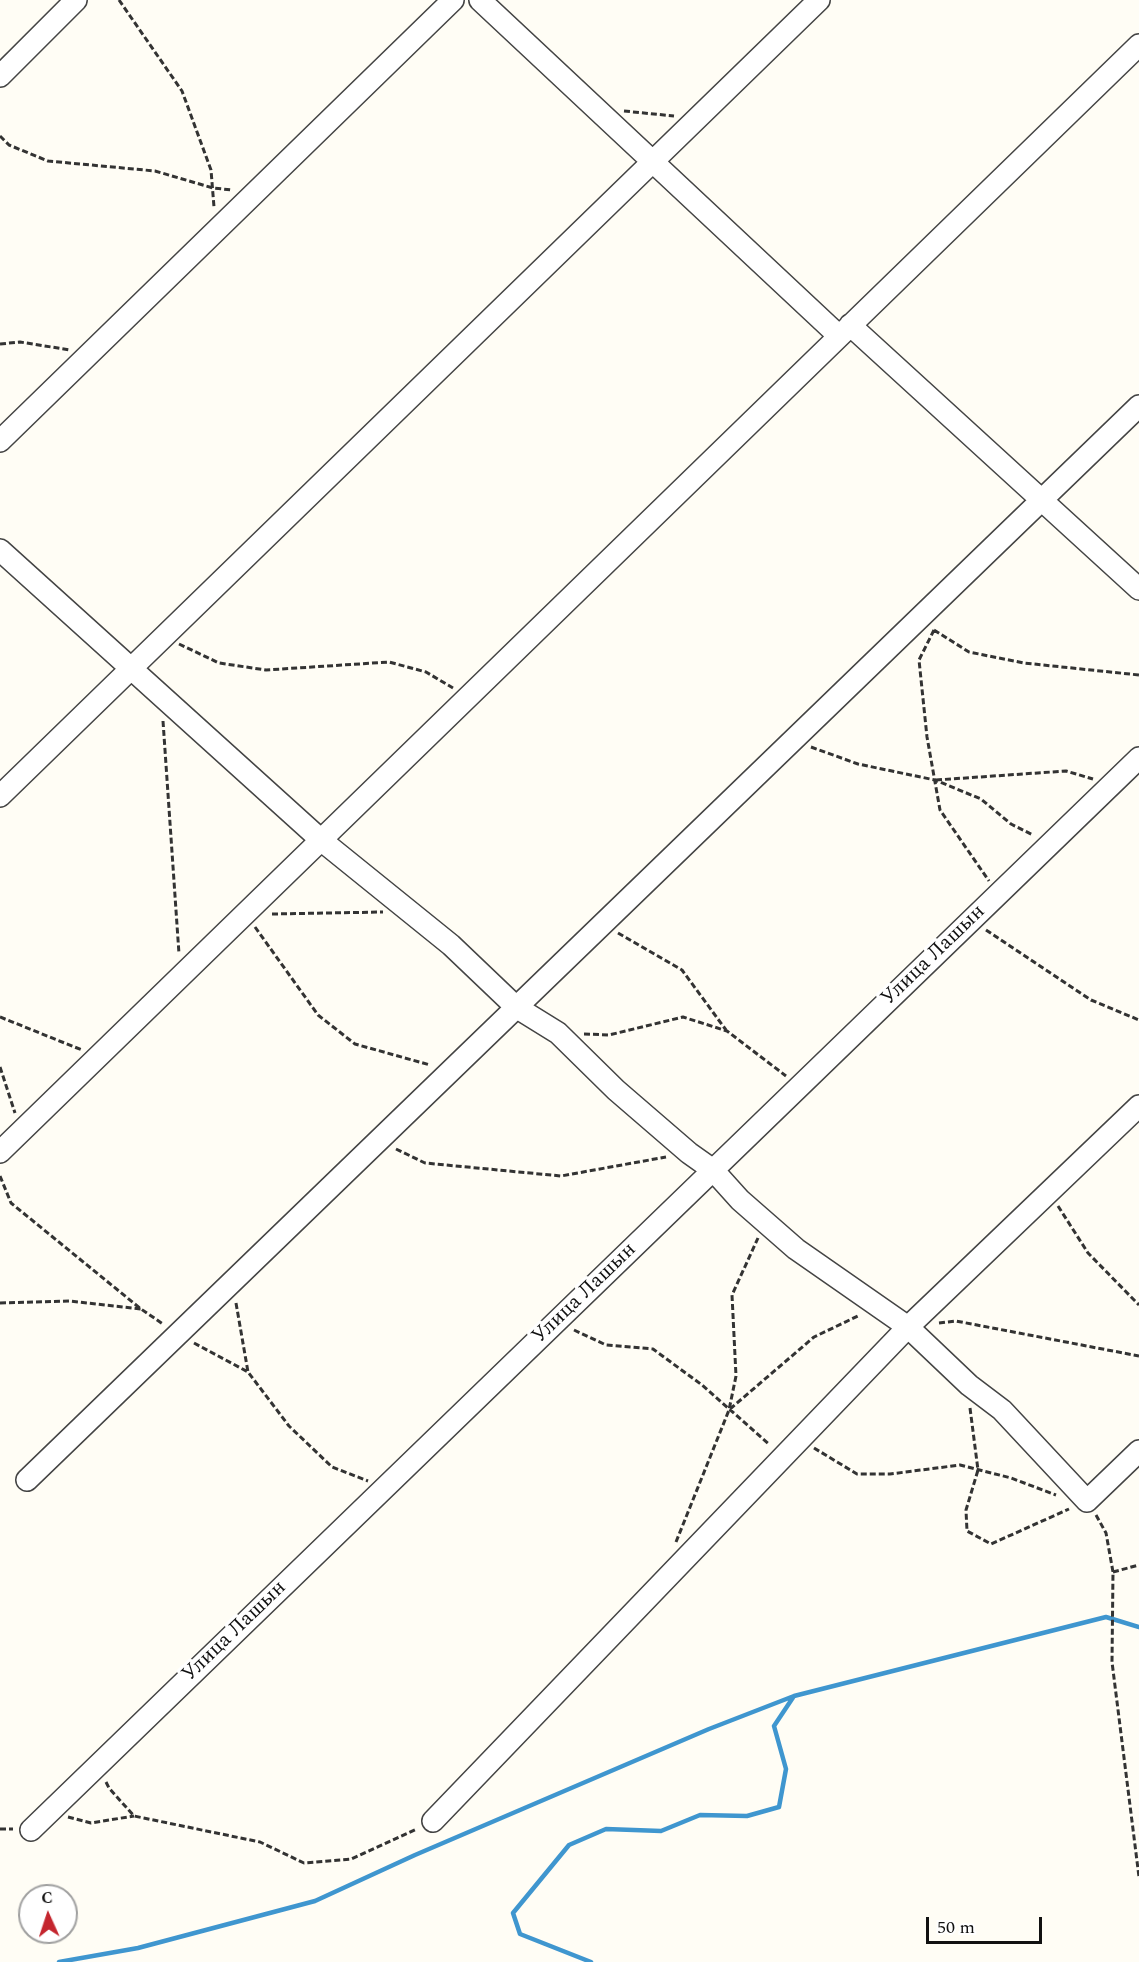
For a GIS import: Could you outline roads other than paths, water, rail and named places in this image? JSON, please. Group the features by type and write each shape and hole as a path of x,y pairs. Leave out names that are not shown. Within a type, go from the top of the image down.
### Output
{"street":[{"path":"0,76 76,0"},
{"path":"0,441 453,0"},
{"path":"480,0 654,163 1041,500 1139,589"},
{"path":"0,796 654,163 819,0"},
{"path":"0,1152 1139,45"},
{"path":"27,1480 792,741 926,625 1041,500 1139,406"},
{"path":"0,550 130,670 321,840 451,945 516,1007 558,1033 616,1090 689,1153 713,1170 740,1200 796,1249 908,1327 969,1385 1002,1410 1088,1501 1139,1451"},
{"name":"Улица Лашын","path":"31,1830 1139,758"},
{"path":"434,1821 908,1327 1139,1106"}],"waterway":[{"path":"59,1962 138,1948 315,1901 415,1855 709,1729 794,1696 1106,1617 1139,1627"},
{"path":"591,1962 520,1934 513,1913 569,1845 606,1829 661,1831 700,1815 747,1816 779,1807 786,1769 774,1726 794,1696"}]}
